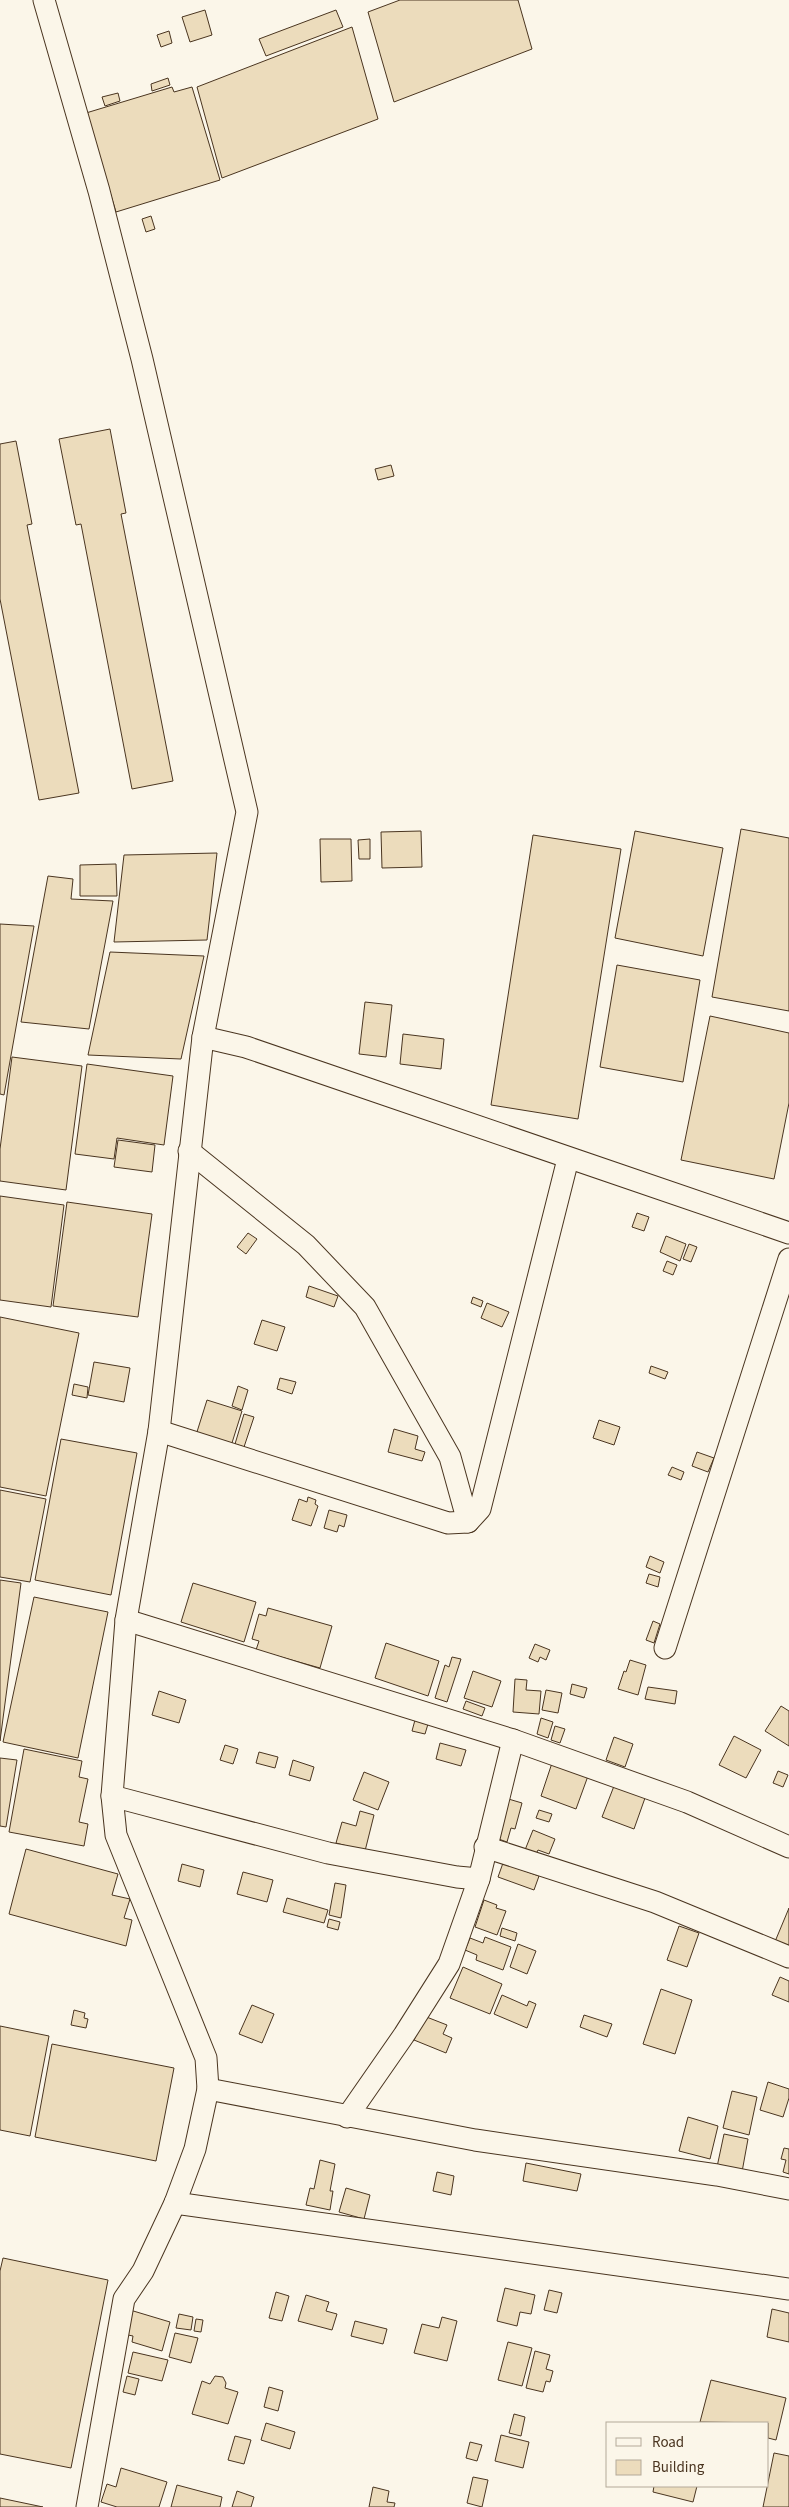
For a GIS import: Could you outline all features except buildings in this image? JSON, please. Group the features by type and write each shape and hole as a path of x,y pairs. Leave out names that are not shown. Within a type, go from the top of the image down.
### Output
{"street":[{"path":"44,0 100,191 142,359 247,812 203,1037 159,1431 126,1620 112,1796 116,1835 206,2058 208,2089 195,2149 176,2203 143,2271 124,2299 87,2507"},
{"path":"203,1037 246,1047 568,1159 789,1233"},
{"path":"189,1151 306,1245 365,1308 450,1457 468,1522"},
{"path":"159,1431 448,1523 468,1522 480,1509 568,1159"},
{"path":"665,1648 789,1259"},
{"path":"126,1620 513,1740 687,1802 789,1847"},
{"path":"347,2117 404,2036 449,1964 479,1879 485,1847 513,1740"},
{"path":"112,1796 328,1852 457,1877 479,1879"},
{"path":"485,1847 655,1902 789,1957"},
{"path":"208,2089 475,2140 717,2175 789,2190"},
{"path":"176,2203 789,2289"}]}
